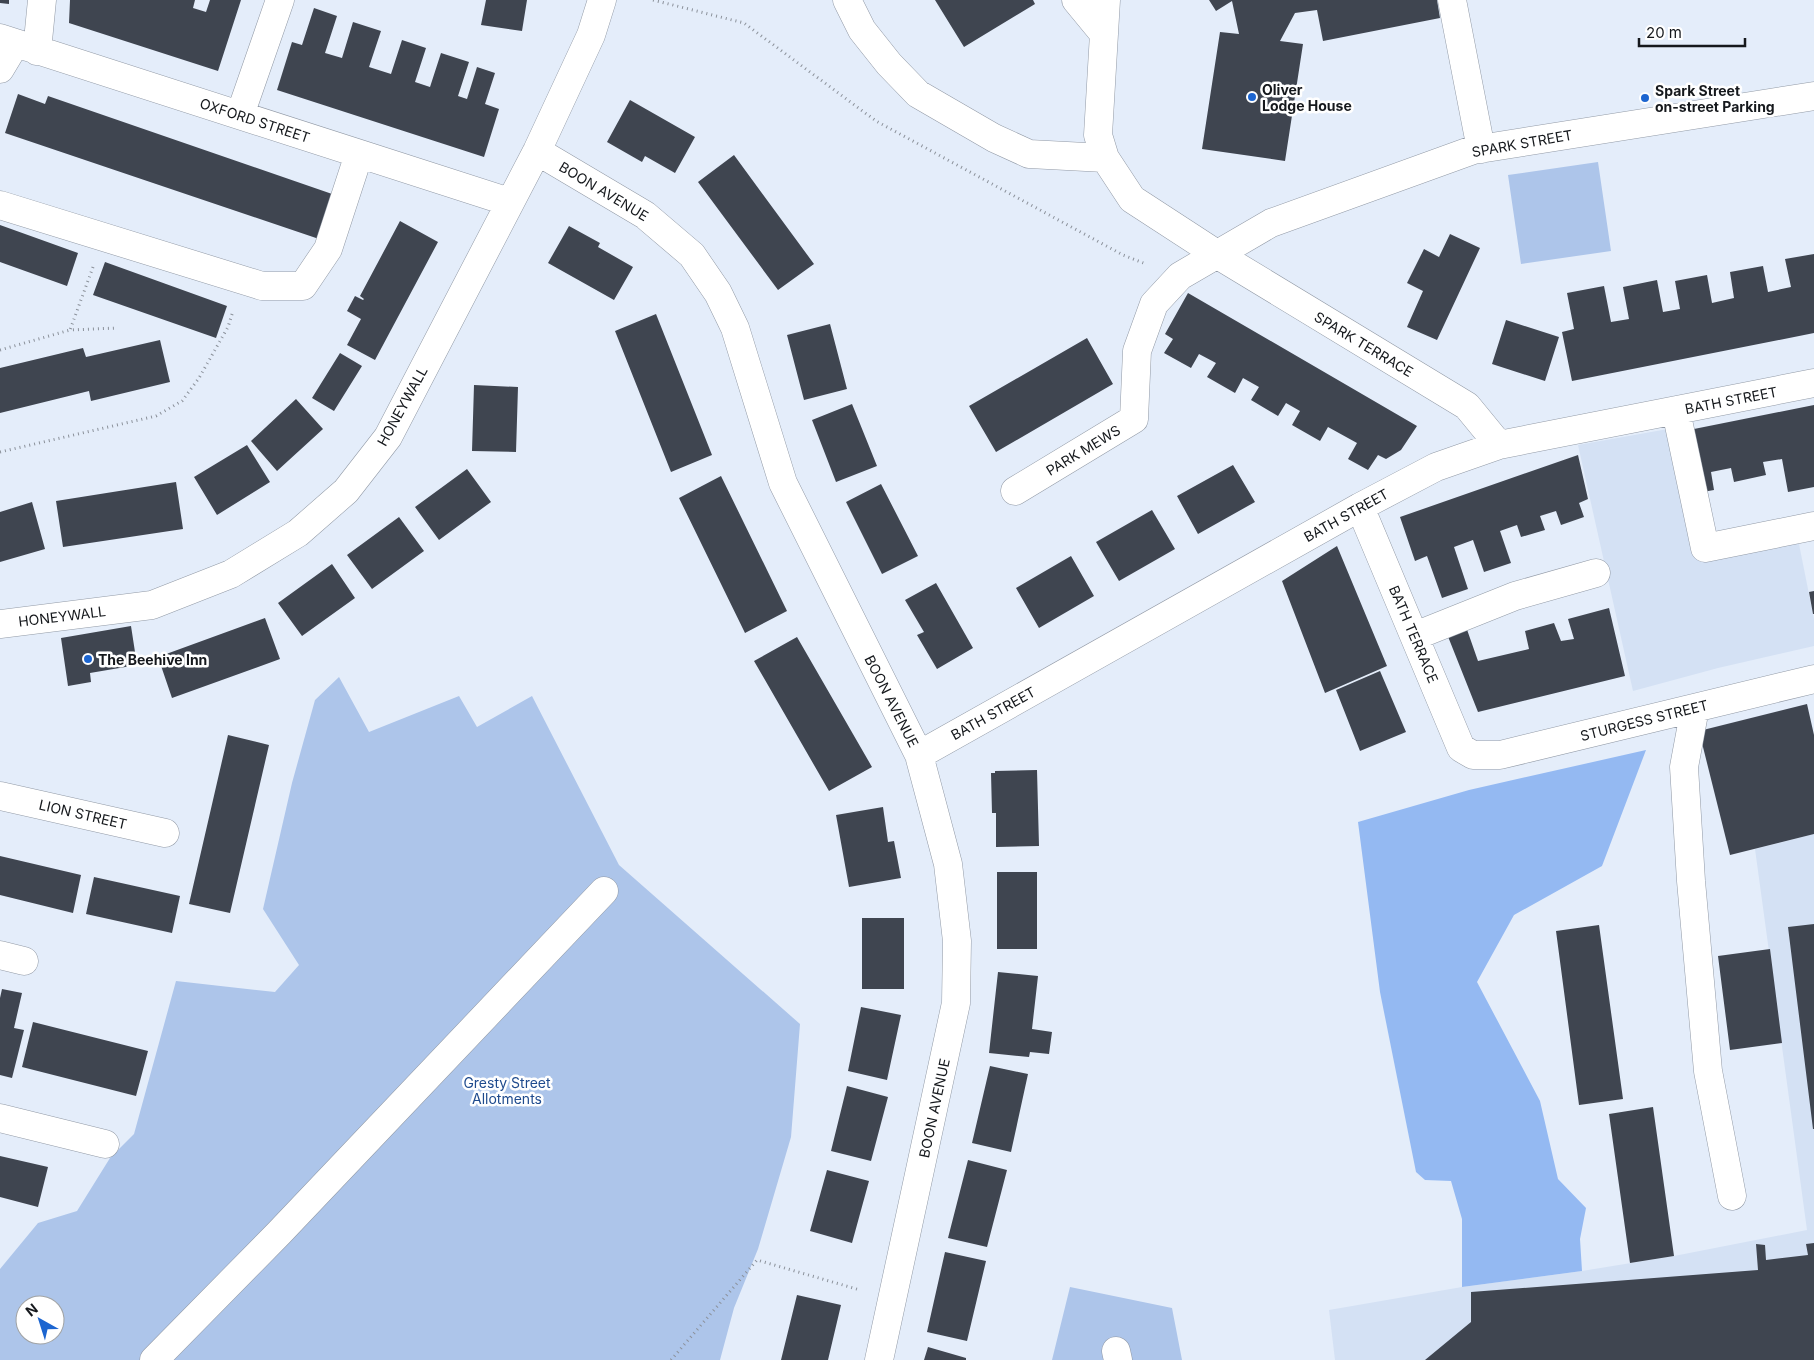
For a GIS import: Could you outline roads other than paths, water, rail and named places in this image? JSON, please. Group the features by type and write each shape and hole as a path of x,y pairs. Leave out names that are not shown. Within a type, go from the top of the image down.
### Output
{"street":[{"path":"0,69 17,45 42,0"},
{"path":"240,116 280,0"},
{"name":"HONEYWALL","path":"0,624 152,605 230,574 298,533 346,491 388,437 537,151 591,34 602,0"},
{"path":"847,0 862,30 889,64 918,94 994,138 1029,154 1105,158"},
{"path":"1076,0 1104,34"},
{"name":"SPARK TERRACE","path":"1106,0 1098,135 1105,158 1132,199 1218,255 1467,406 1499,445"},
{"path":"1452,0 1482,149"},
{"name":"OXFORD STREET","path":"17,45 509,202"},
{"name":"SPARK STREET","path":"1218,255 1271,223 1473,150 1814,96"},
{"name":"BOON AVENUE","path":"537,151 645,215 692,255 718,293 735,328 784,483 919,755 948,864 957,941 956,1002 879,1360"},
{"path":"0,205 262,286 303,286 328,249 359,154"},
{"name":"PARK MEWS","path":"1015,491 1134,419 1137,351 1154,304 1180,276 1218,255"},
{"name":"BATH STREET","path":"919,755 1360,507 1436,467 1499,445 1814,383"},
{"path":"1676,411 1705,548 1814,526"},
{"name":"BATH TERRACE","path":"1360,507 1461,748 1473,755"},
{"path":"1415,636 1515,596 1596,573"},
{"name":"STURGESS STREET","path":"1473,755 1500,755 1814,680"},
{"path":"1694,708 1684,767 1691,881 1708,1071 1732,1196"},
{"name":"LION STREET","path":"0,796 165,833"},
{"path":"154,1360 279,1233 604,891"},
{"path":"0,1118 105,1144"}],"place":[{"name":"Oliver Lodge House","path":"1252,97"},
{"name":"Spark Street on-street Parking","path":"1645,98"},
{"name":"The Beehive Inn","path":"88,659"}],"park label":[{"name":"Gresty Street Allotments","path":"507,1090"}]}
